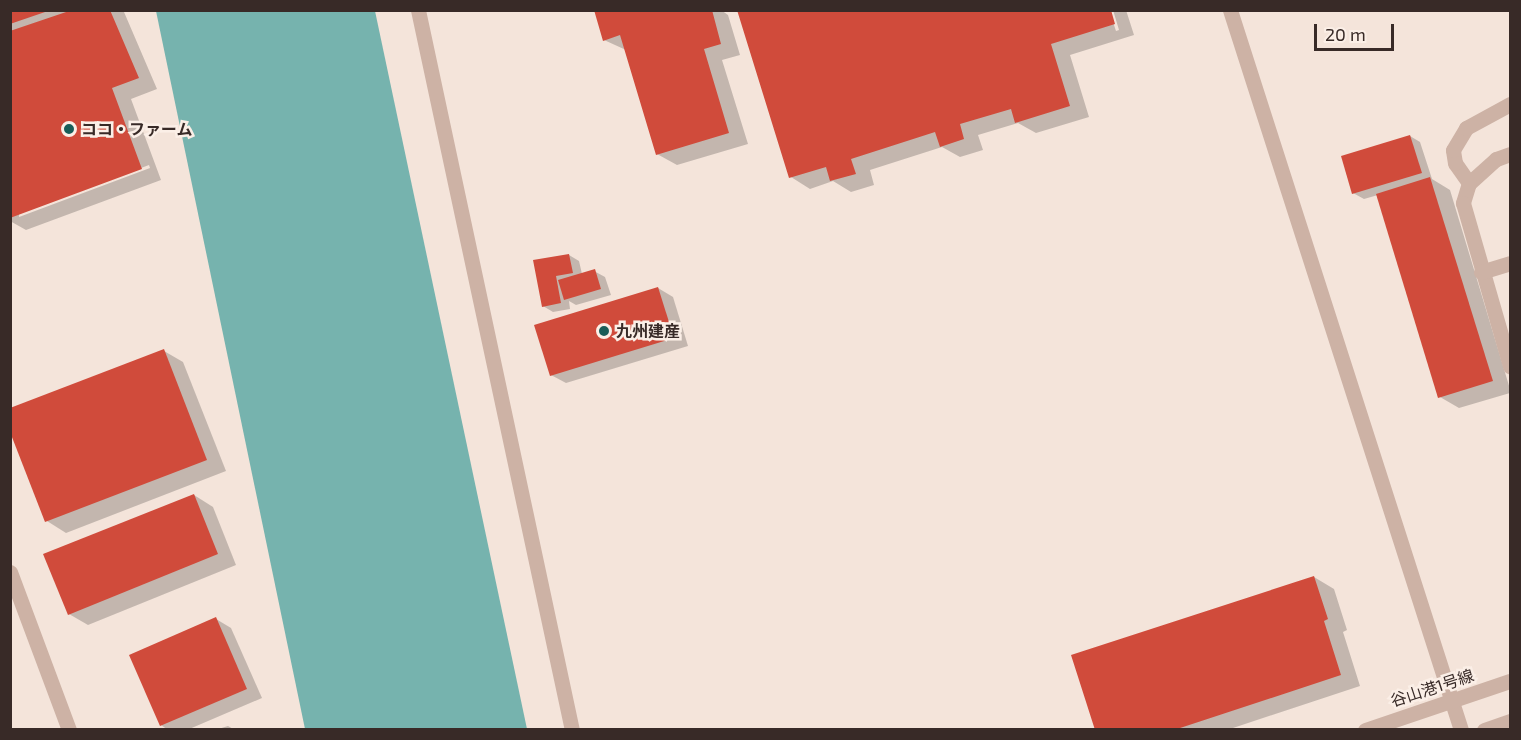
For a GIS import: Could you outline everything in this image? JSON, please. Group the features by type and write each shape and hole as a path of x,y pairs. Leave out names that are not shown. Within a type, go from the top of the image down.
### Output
{"street":[{"path":"418,10 572,729"},
{"path":"1230,10 1461,729"},
{"path":"1469,183 1455,163 1454,150 1466,128 1500,107 1510,104"},
{"path":"1510,154 1496,159 1469,183 1463,203 1481,272 1510,366"},
{"path":"1481,272 1510,263"},
{"path":"10,572 69,729"},
{"name":"谷山港1号線","path":"1365,729 1510,681"},
{"path":"1484,729 1510,721"}],"water":[{"path":"156,11 375,11 527,729 305,729"}],"building":[{"path":"10,10 47,10 48,11 10,24"},
{"name":"ココ・ファーム","path":"72,10 110,10 139,78 112,88 142,169 10,218 10,31"},
{"path":"594,10 712,10 721,44 704,49 729,133 656,155 620,35 603,41"},
{"path":"737,10 1111,10 1115,24 1051,44 1070,106 1015,123 1011,109 960,124 964,139 940,147 935,132 851,159 856,174 830,181 826,167 789,178"},
{"path":"1410,135 1422,173 1352,194 1341,156"},
{"path":"1430,177 1493,381 1438,398 1376,194"},
{"path":"569,254 573,273 556,276 561,303 542,307 533,260"},
{"path":"595,269 601,289 564,300 558,280"},
{"name":"九州建産","path":"658,287 674,338 550,376 534,325"},
{"path":"164,349 207,460 45,522 10,432 10,408"},
{"path":"194,494 218,554 68,615 43,554"},
{"path":"1314,576 1328,619 1324,621 1341,675 1174,730 1095,730 1071,655"},
{"path":"216,617 247,689 160,726 129,655"}],"place":[{"name":"ココ・ファーム","path":"69,129"},
{"name":"九州建産","path":"604,331"}]}
